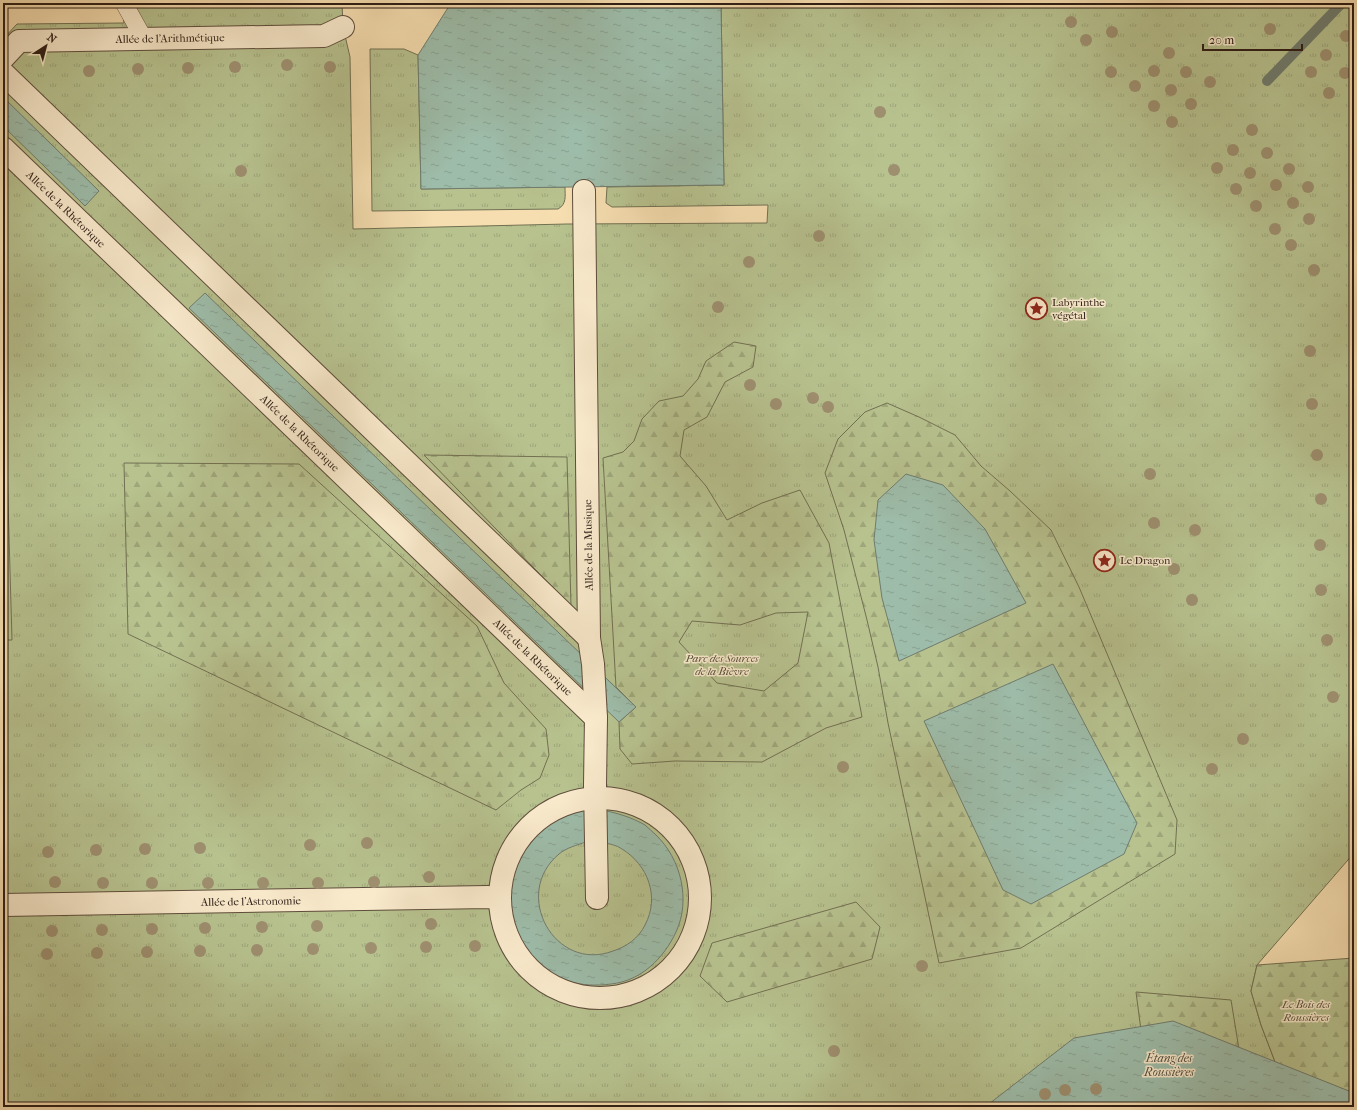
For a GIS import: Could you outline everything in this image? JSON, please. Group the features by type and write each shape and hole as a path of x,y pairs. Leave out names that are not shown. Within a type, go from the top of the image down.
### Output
{"street":[{"name":"Allée de l'Arithmétique","path":"3,58 18,41 324,36 343,27"},
{"path":"3,73 589,638"},
{"name":"Allée de la Rhétorique","path":"3,148 595,712"},
{"name":"Allée de la Musique","path":"584,191 589,638 593,664 595,712 597,898"},
{"path":"595,797 628,801 659,816 682,840 697,871 701,904 693,938 674,966 651,985 622,996 591,998 561,991 535,975 514,952 502,923 499,899 501,875 510,850 525,829 545,813 569,801 595,797"},
{"name":"Allée de l'Astronomie","path":"3,905 488,897 499,899"}],"lane":[{"path":"124,3 144,39"}],"green space":[{"name":"Parc des Sources de la Bièvre","path":"121,3 342,3 343,27 350,57 353,229 567,224 767,223 768,205 612,207 606,203 607,187 724,185 721,3 753,4 768,8 769,3 1354,3 1354,853 1257,965 1251,991 1261,1025 1285,1088 1299,1107 3,1107 3,39 17,24 124,23"},
{"path":"370,49 404,49 418,55 421,189 565,187 565,200 563,205 558,209 372,211"},
{"path":"734,342 756,346 753,367 725,382 707,417 684,430 680,456 706,486 727,520 762,503 800,490 829,543 862,717 826,728 762,762 675,761 632,764 620,749 619,722 636,707 616,687 603,458 623,452 634,441 642,419 659,401 683,396 698,379 706,361","holes":["808,612 798,663 764,691 717,683 679,642 692,621 740,625 776,613"]},
{"path":"887,403 955,435 981,466 1051,530 1079,587 1177,820 1175,854 1021,948 939,963 888,723 878,667 844,530 825,473 838,439 865,412"},
{"path":"424,455 567,457 571,606"},
{"path":"124,463 299,464 477,626 504,683 546,729 549,755 540,778 521,790 496,810 128,634"},
{"path":"3,465 7,465 12,640 3,640"},
{"path":"856,902 880,927 872,959 727,1002 700,976 712,943"},
{"name":"Le Bois des Roussières","path":"1354,958 1354,1107 1285,1088 1261,1025 1251,991 1257,965"},
{"path":"1136,992 1231,1000 1244,1080 1151,1107"}],"water":[{"path":"451,3 721,3 724,185 421,189 418,55"},
{"path":"3,97 99,191 85,206 3,126"},
{"path":"205,293 636,707 619,722 189,308"},
{"path":"906,474 943,485 985,529 1026,603 899,661 882,598 874,540 878,500"},
{"path":"1053,664 1137,823 1124,854 1031,904 1003,890 924,721"},
{"path":"585,810 586,842 568,848 559,854 545,871 539,889 540,908 546,926 558,941 573,951 592,955 613,951 623,947 636,938 645,925 649,914 651,893 649,882 645,873 639,864 622,849 602,842 602,810 619,814 640,822 646,826 665,845 672,856 681,880 683,907 676,932 671,942 650,967 642,973 622,982 611,984 571,982 539,967 518,942 508,911 509,879 522,849 547,824"},
{"name":"Étang des Roussières","path":"1173,1021 1354,1093 1354,1107 985,1107 1074,1038"}],"waterway":[{"path":"1267,81 1342,3"}],"place":[{"name":"Labyrinthe végétal","path":"1037,308"},
{"name":"Le Dragon","path":"1104,560"}]}
